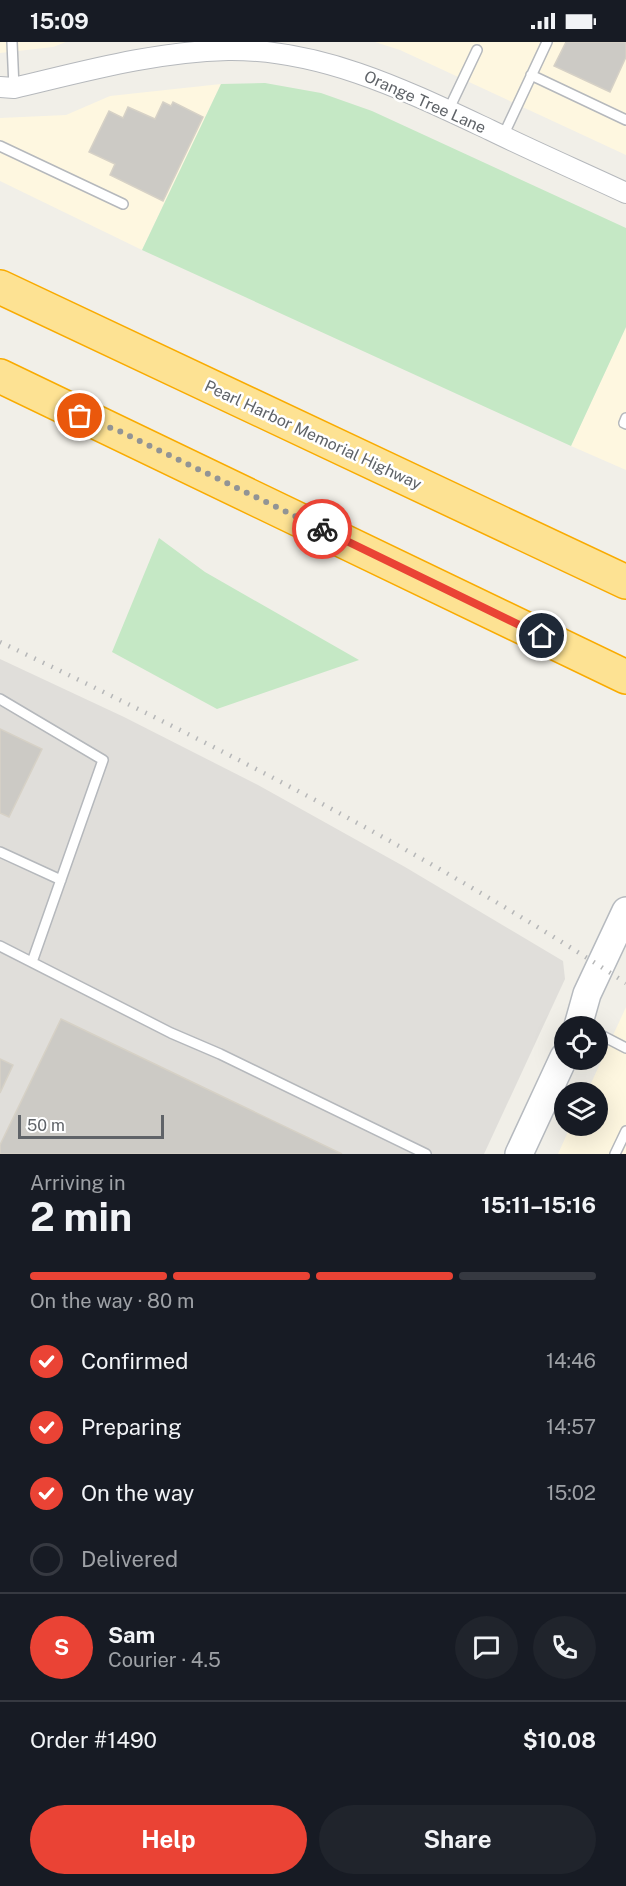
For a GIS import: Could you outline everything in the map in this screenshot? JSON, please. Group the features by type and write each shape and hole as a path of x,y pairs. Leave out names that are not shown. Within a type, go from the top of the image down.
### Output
{"highway":[{"name":"Pearl Harbor Memorial Highway","path":"0,287 626,582"},
{"path":"0,376 119,431 626,677"},
{"path":"0,384 119,431"}],"street":[{"name":"Orange Tree Lane","path":"7,88 145,56 272,48 368,76 626,193"},
{"path":"586,1016 587,994 626,911"},
{"path":"591,1016 626,944"},
{"path":"519,1154 558,1070"}],"lane":[{"path":"7,88 12,42"},
{"path":"503,136 547,42"},
{"path":"448,111 477,50"},
{"path":"531,75 626,120"},
{"path":"0,146 123,204"},
{"path":"626,418 624,423 626,424"},
{"path":"0,699 103,759 32,962"},
{"path":"0,852 61,880"},
{"path":"0,946 171,1033 220,1054 426,1154"},
{"path":"608,1039 626,1048"},
{"path":"615,1154 626,1131"}],"shaded area":[{"path":"0,42 66,42 53,47 0,53"},
{"path":"375,42 626,42 626,155 400,50"},
{"path":"221,84 142,250 0,181 0,118 66,115 110,96"},
{"path":"626,327 626,470 571,446"},
{"path":"0,659 124,717 258,785 405,867 563,961 565,979 484,1154 0,1154"},
{"path":"626,1007 626,1154 558,1154 566,1136 608,1136 608,1082 592,1082 597,1070 608,1070 608,1046"}],"green space":[{"path":"265,83 321,93 372,111 626,228 626,327 571,446 142,250 221,84"},
{"path":"159,538 205,572 359,660 217,709 112,652"}],"building":[{"path":"566,42 626,42 626,57 610,92 554,66"},
{"path":"163,102 171,106 173,102 203,117 163,201 110,175 115,164 89,152 109,111 123,118 128,107 155,119"},
{"path":"0,729 42,749 9,817 0,813"},
{"path":"61,1019 342,1154 0,1154 0,1145"},
{"path":"0,1059 13,1065 0,1093"}],"railway":[{"path":"0,642 240,760 319,802 474,889 626,983"}],"way so far":[{"path":"80,416 119,431 322,529"}],"route":[{"path":"322,529 542,636"}]}
